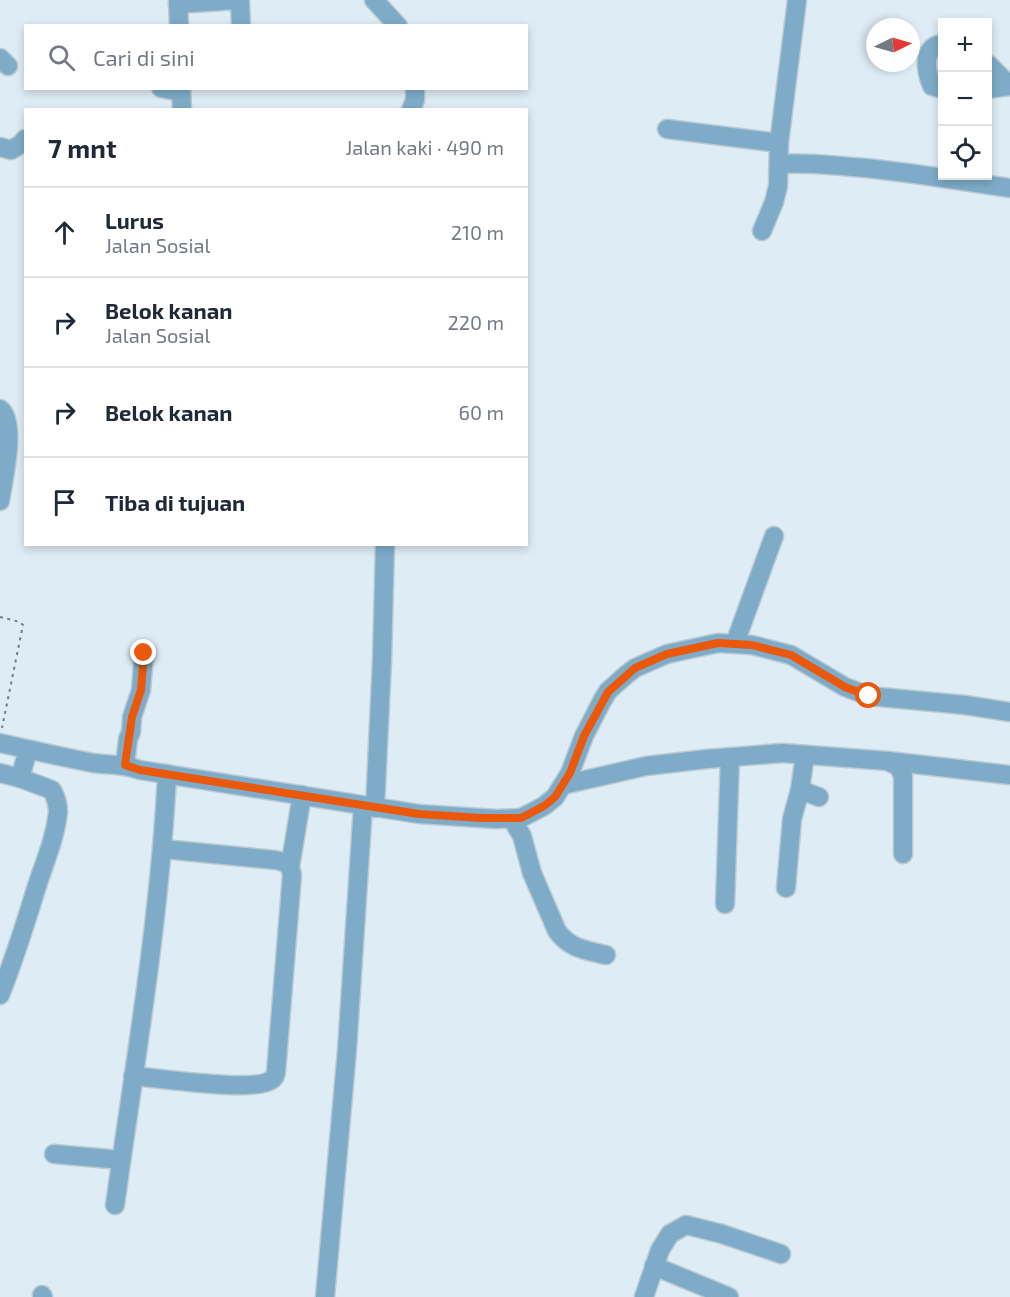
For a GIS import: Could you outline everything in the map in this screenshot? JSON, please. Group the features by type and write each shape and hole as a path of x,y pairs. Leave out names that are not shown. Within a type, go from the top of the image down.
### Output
{"street":[{"path":"179,24 178,2 237,0 240,2 241,24"},
{"path":"374,0 396,24"},
{"path":"762,231 774,202 797,0"},
{"path":"938,45 930,52 926,62 932,86 938,88"},
{"path":"992,69 1010,86"},
{"path":"992,88 1010,86"},
{"path":"165,90 181,97"},
{"path":"412,108 415,90"},
{"path":"667,129 779,143"},
{"path":"0,147 11,150 24,140"},
{"path":"779,165 802,162 866,168 1010,188"},
{"path":"0,409 4,411 8,422 9,436 0,501"},
{"path":"735,643 774,536"},
{"path":"325,1297 382,660 385,546"},
{"path":"0,743 102,764 125,765 140,770 369,807 456,817 512,819 521,818 544,806 555,797 570,773 584,736 602,701 626,675 635,668 667,654 718,643 752,645 791,655 845,687 869,696 1010,712"},
{"path":"125,765 132,717 142,683 144,653"},
{"path":"20,778 28,750"},
{"path":"563,785 646,766 782,753 888,761 1010,775"},
{"path":"786,888 792,819 800,790 805,755"},
{"path":"725,904 730,757"},
{"path":"888,761 899,767 903,776 903,854"},
{"path":"0,773 52,790 57,799 58,811 51,850 37,886 22,938 0,995"},
{"path":"115,1205 163,849 167,774"},
{"path":"800,790 819,797"},
{"path":"133,1076 245,1085 262,1084 274,1078 291,886 290,867 302,795"},
{"path":"512,819 522,836 532,873 557,931 572,947 606,955"},
{"path":"163,849 276,860 286,862 290,867"},
{"path":"54,1154 121,1160"},
{"path":"644,1297 654,1266 670,1234 686,1225 723,1234 781,1254"},
{"path":"654,1266 729,1297"}],"path":[{"path":"0,617 20,622 23,625 0,737"}],"route":[{"path":"144,653 140,697 132,717 125,765 140,770 375,808 456,817 521,818 544,806 555,797 570,773 584,736 608,692 635,668 667,654 718,643 752,645 791,655 845,687 869,696"}]}
